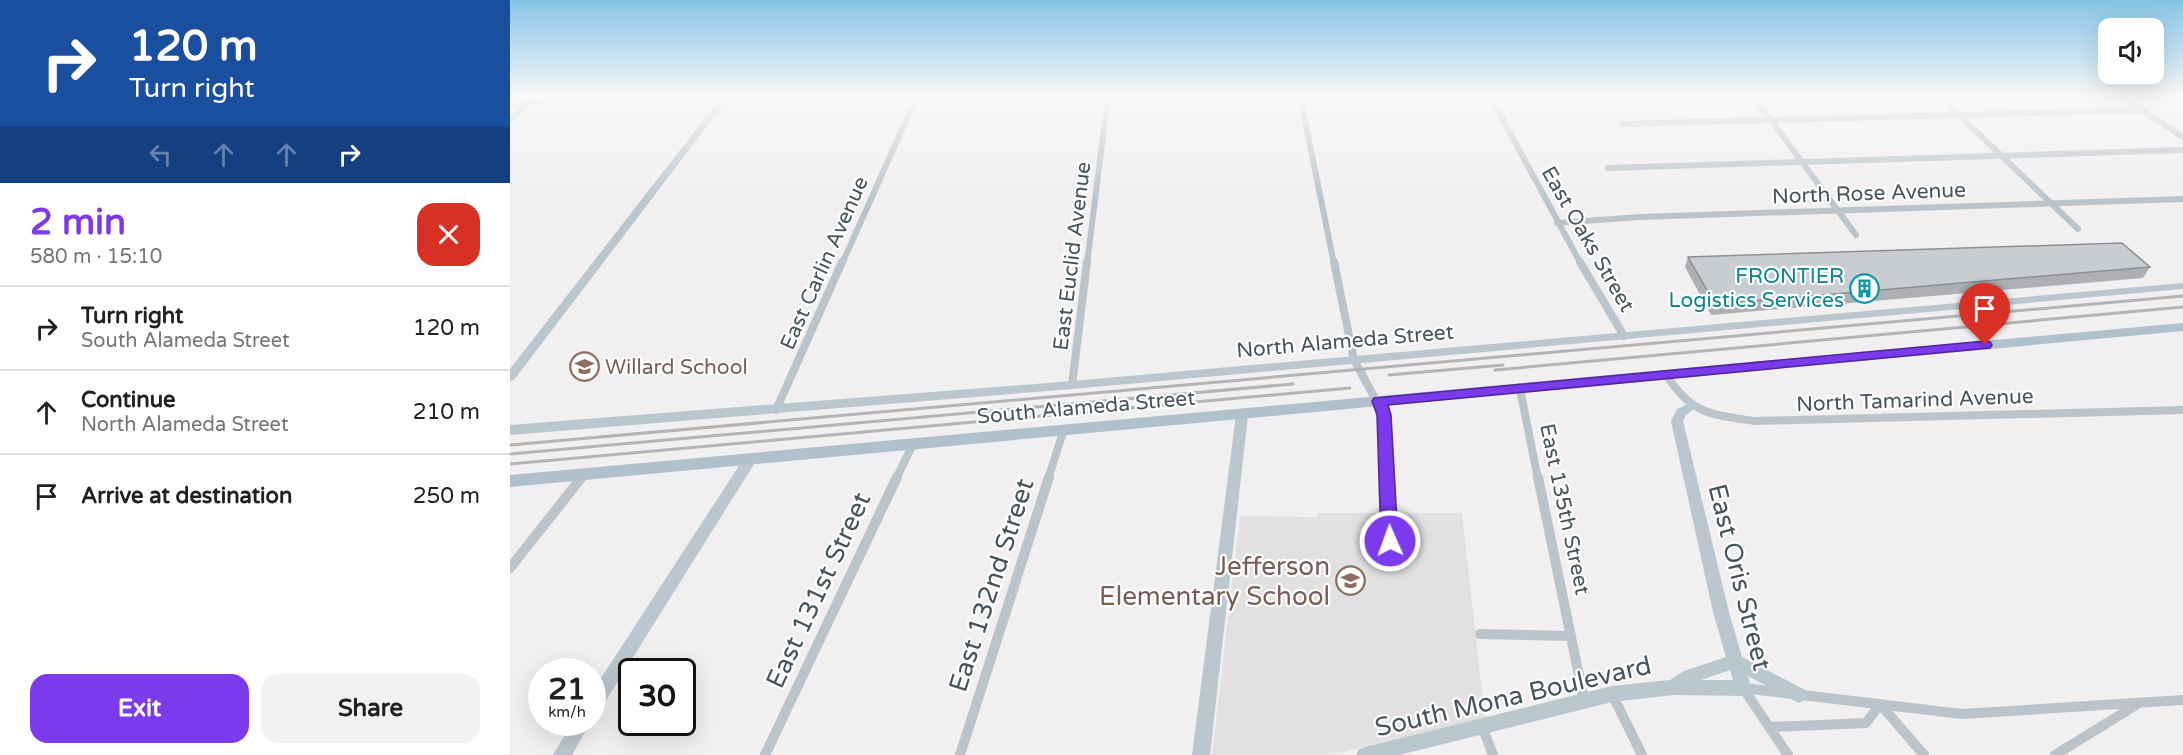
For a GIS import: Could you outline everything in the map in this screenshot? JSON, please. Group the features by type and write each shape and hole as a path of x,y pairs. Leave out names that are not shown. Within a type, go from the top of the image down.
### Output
{"main road":[{"path":"2167,131 2183,144"},
{"path":"1666,374 2183,327"},
{"name":"South Alameda Street","path":"510,481 1666,374"}],"street":[{"path":"510,377 699,131"},
{"name":"East Carlin Avenue","path":"776,410 901,131"},
{"name":"East Euclid Avenue","path":"1072,385 1104,131"},
{"path":"1307,131 1354,360 1379,401 1384,415 1390,541"},
{"name":"East Oaks Street","path":"1509,131 1557,223 1624,336"},
{"path":"1778,131 1856,235"},
{"path":"1977,131 2078,229"},
{"path":"1608,168 2183,150"},
{"name":"North Rose Avenue","path":"1557,223 1640,217 2183,199"},
{"name":"North Alameda Street","path":"510,430 1072,385 2183,286"},
{"path":"1666,374 1682,398 1692,406"},
{"name":"East 135th Street","path":"1520,389 1584,700"},
{"name":"North Tamarind Avenue","path":"1692,406 1733,418 1779,422 2183,410"},
{"name":"East Oris Street","path":"1692,406 1681,412 1677,421 1721,612 1743,688 1788,755"},
{"path":"1201,755 1242,415"},
{"name":"East 132nd Street","path":"960,755 1064,429"},
{"name":"East 131st Street","path":"765,755 913,444"},
{"path":"606,685 751,458"},
{"path":"510,568 585,474"},
{"path":"1480,634 1571,636"},
{"path":"1673,687 1696,674 1735,661 1799,694"},
{"name":"South Mona Boulevard","path":"1365,755 1612,694 1673,687 1743,688"},
{"path":"1743,688 1962,714 2136,705 2183,700"},
{"path":"1612,694 1642,755"},
{"path":"1770,727 1866,723 1880,704"},
{"path":"1880,704 1924,755"},
{"path":"2055,755 2136,705"},
{"path":"1482,726 1493,755"},
{"path":"562,755 574,736"}],"shaded area":[{"name":"Jefferson Elementary School","path":"1318,513 1462,513 1485,718 1329,755 1212,755 1240,516 1317,517"}],"building":[{"name":"FRONTIER Logistics Services","path":"2122,243 2150,267 1715,304 1688,257"}],"railway":[{"path":"510,445 2183,296"},
{"path":"1495,370 2183,307"},
{"path":"1389,375 1503,365"},
{"path":"510,454 1293,384"},
{"path":"510,464 1350,388"}],"place":[{"name":"FRONTIER Logistics Services","path":"1865,288"},
{"name":"Willard School","path":"584,367"},
{"name":"Jefferson Elementary School","path":"1351,581"}],"route":[{"path":"1390,541 1384,415 1379,401 1985,345"}]}
